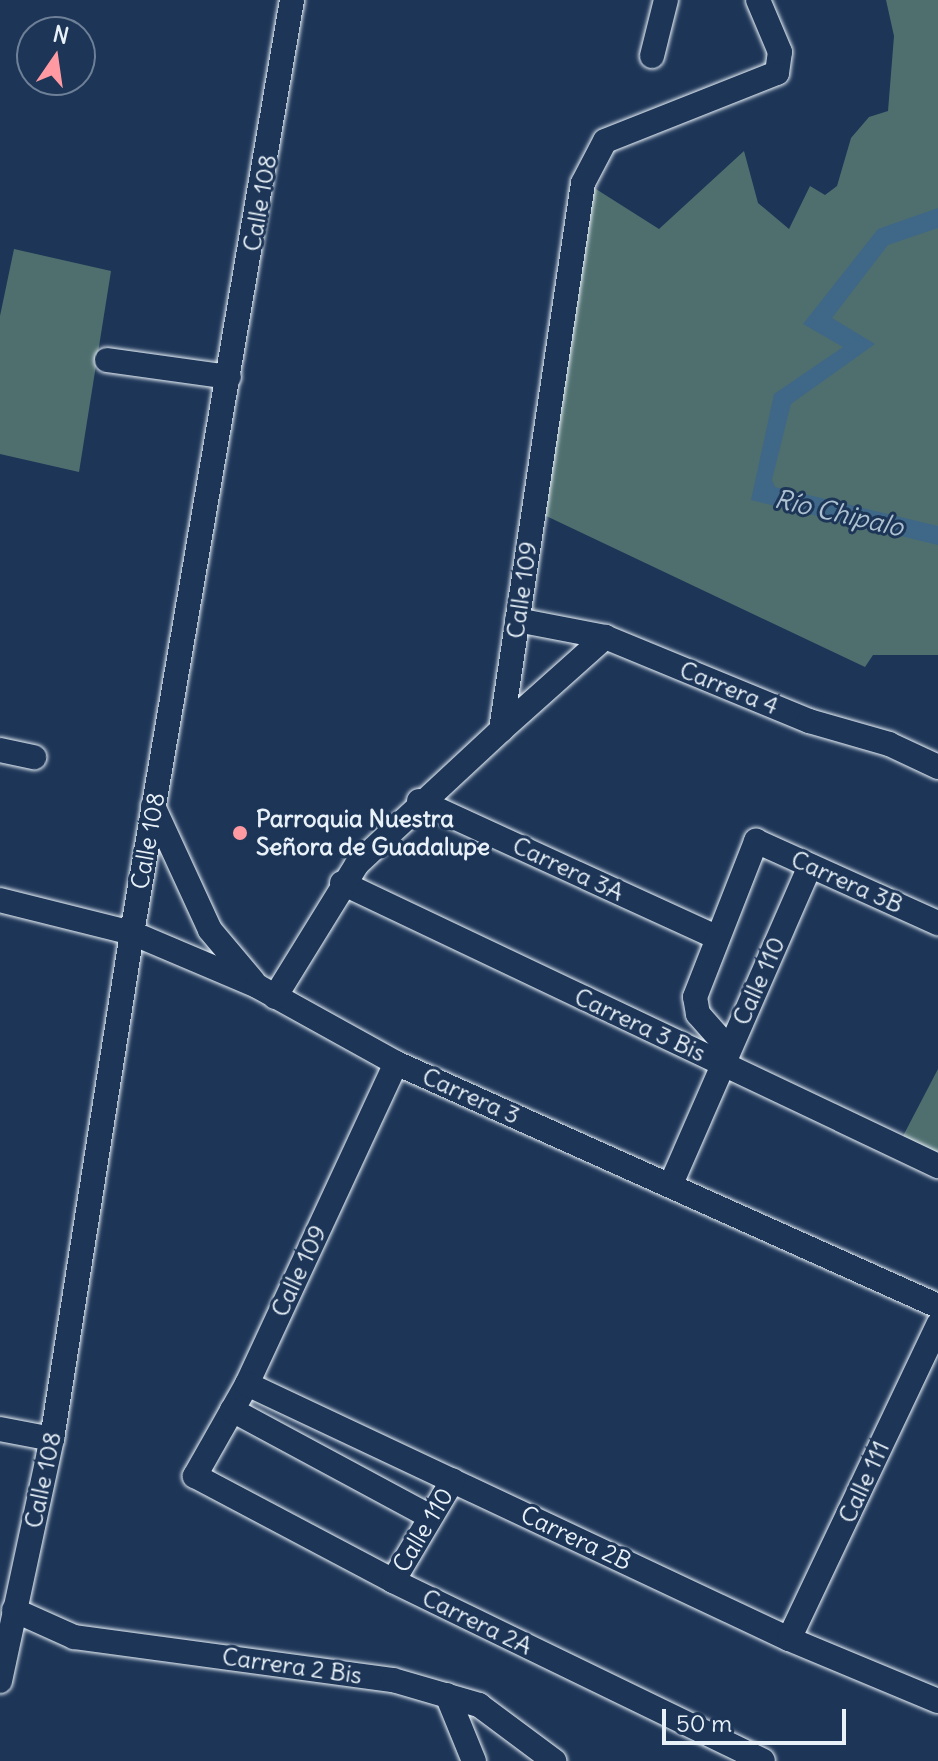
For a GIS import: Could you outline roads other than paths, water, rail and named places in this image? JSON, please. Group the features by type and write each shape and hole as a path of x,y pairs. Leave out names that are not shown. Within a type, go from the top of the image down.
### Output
{"street":[{"name":"Calle 108","path":"0,1681 52,1439 153,806 292,0"},
{"path":"652,56 666,0"},
{"name":"Calle 109","path":"508,719 517,620 583,183 599,147 636,125 777,73 780,52 758,0"},
{"path":"107,360 229,377"},
{"name":"Carrera 4","path":"517,620 605,637 938,767"},
{"path":"153,806 210,930 266,991 342,883 419,801 508,719 605,637"},
{"path":"0,750 34,757"},
{"name":"Carrera 3A","path":"419,801 716,937"},
{"name":"Calle 110","path":"726,1056 698,1014 695,997 756,841"},
{"name":"Carrera 3B","path":"756,841 938,923"},
{"name":"Calle 110","path":"671,1184 810,866"},
{"name":"Carrera 3 Bis","path":"342,883 726,1056 938,1166"},
{"name":"Carrera 3","path":"0,900 132,933 266,991 396,1063 938,1306"},
{"name":"Calle 109","path":"195,1476 247,1384 396,1063"},
{"name":"Calle 111","path":"789,1639 938,1325"},
{"name":"Carrera 2B","path":"247,1384 789,1639 938,1701"},
{"path":"232,1410 429,1516"},
{"path":"0,1429 52,1439"},
{"name":"Carrera 2A","path":"195,1476 393,1581 763,1761"},
{"name":"Calle 110","path":"393,1581 453,1480"},
{"name":"Carrera 2 Bis","path":"14,1610 74,1637 393,1680 447,1695 479,1705 554,1761"},
{"path":"447,1695 474,1761"}],"water":[{"name":"Río Chipalo","path":"938,208 938,228 888,245 832,318 875,344 791,404 772,480 775,487 938,526 938,545 751,500 774,394 843,347 803,324 878,229"}],"place":[{"name":"Parroquia Nuestra Señora de Guadalupe","path":"240,833"}]}
